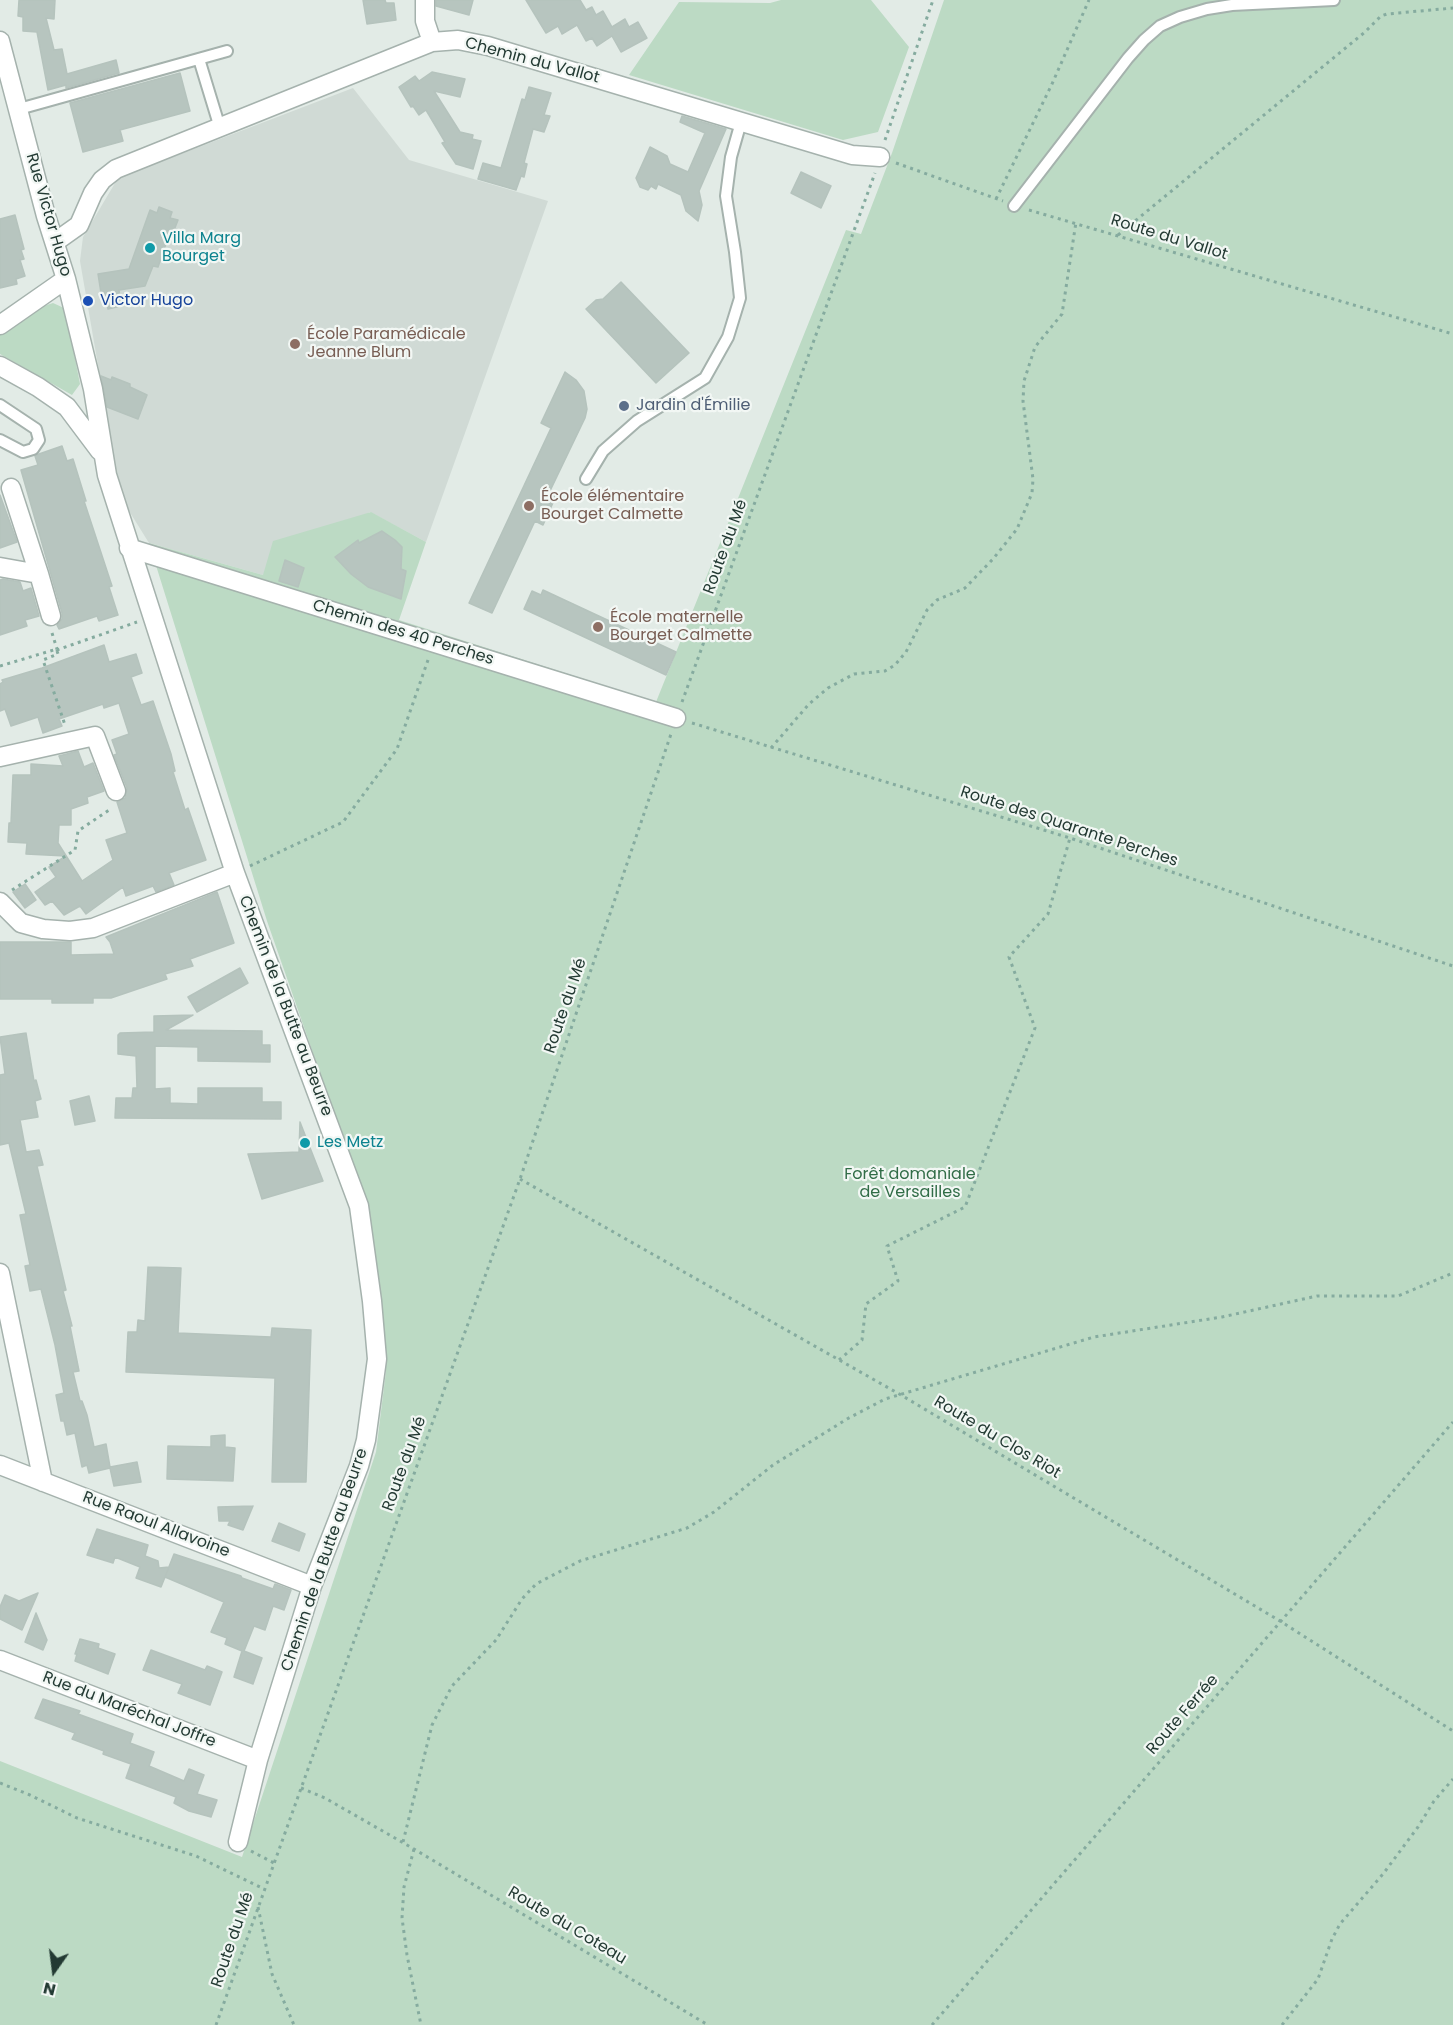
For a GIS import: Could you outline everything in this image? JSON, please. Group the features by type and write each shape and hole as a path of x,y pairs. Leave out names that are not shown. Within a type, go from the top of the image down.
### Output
{"street":[{"path":"425,0 425,21 432,42"},
{"name":"Chemin du Vallot","path":"55,242 79,225 93,193 102,180 116,169 432,42 458,40 488,46 852,155 880,157"},
{"name":"Rue Victor Hugo","path":"0,41 66,279 93,389"},
{"path":"0,325 66,279"},
{"name":"Chemin de la Butte au Beurre","path":"0,366 38,387 67,407 102,453"},
{"path":"67,407 93,389"},
{"name":"Chemin de la Butte au Beurre","path":"93,389 102,453 129,548 235,873 359,1206 372,1301 376,1359 366,1440 359,1466 312,1586 258,1760 238,1842"},
{"path":"11,488 51,616"},
{"name":"Chemin des 40 Perches","path":"129,548 676,718"},
{"path":"0,567 39,574"},
{"path":"0,757 95,736 116,791"},
{"path":"5,897 21,923 43,929 70,931 93,928 235,873"},
{"path":"0,1273 43,1482"},
{"name":"Rue Raoul Allavoine","path":"0,1465 312,1586"},
{"name":"Rue du Maréchal Joffre","path":"0,1660 258,1760"}],"lane":[{"path":"1014,206 1128,58 1160,26 1207,9 1232,5 1334,0"},
{"path":"19,109 227,51"},
{"path":"200,59 220,128"},
{"path":"586,478 603,451 637,421 705,378 728,337 740,298 726,196 731,157 741,122"},
{"path":"0,405 36,429 39,440 33,449 23,452 0,440"}],"path":[{"path":"887,132 933,0"},
{"path":"996,199 1052,84 1089,0"},
{"path":"1118,236 1356,40 1381,16 1453,8"},
{"name":"Route du Vallot","path":"880,157 1014,206 1076,222 1453,334"},
{"name":"Route du Mé","path":"216,2025 520,1179 676,718 880,157"},
{"path":"771,748 809,704 828,688 854,674 885,671 895,665 906,652 927,610 950,593 965,588 993,559 1017,529 1032,493 1033,479 1023,401 1024,381 1035,347 1062,314 1076,222"},
{"path":"0,666 57,650 153,617"},
{"path":"235,873 343,822 397,749 434,642"},
{"path":"57,650 58,654 43,660 71,741"},
{"name":"Route des Quarante Perches","path":"676,718 1070,838 1453,966"},
{"path":"5,897 75,850 78,831 111,810 116,791"},
{"path":"839,1360 862,1340 866,1304 898,1281 887,1246 964,1207 1035,1028 1009,957 1048,914 1070,838"},
{"name":"Route du Clos Riot","path":"520,1179 901,1395 1280,1621 1453,1731"},
{"path":"403,1842 425,1748 441,1704 452,1686 496,1640 522,1599 536,1584 580,1561 687,1528 714,1512 772,1465 847,1419 885,1400 1094,1337 1222,1317 1317,1296 1398,1296 1453,1273"},
{"name":"Route Ferrée","path":"932,2025 1453,1422"},
{"path":"1282,2025 1318,1979 1332,1939 1340,1924 1383,1874 1434,1801 1453,1779"},
{"path":"0,1783 77,1818 196,1856 264,1889"},
{"name":"Route du Coteau","path":"301,1788 325,1798 403,1842 708,2025"},
{"path":"238,1842 274,1863"},
{"path":"414,1849 404,1887 402,1918 421,2025"},
{"path":"258,1906 272,1974 279,1995 294,2025"}],"shaded area":[{"name":"École Paramédicale Jeanne Blum","path":"353,88 409,160 548,201 426,542 370,512 263,575 149,543 121,498 80,261 83,237 118,178"}],"green space":[{"path":"781,0 871,0 909,47 878,132 843,140 629,75 679,2 770,3"},
{"name":"Forêt domaniale de Versailles","path":"944,0 1453,0 1453,2025 0,2025 0,1761 242,1857 376,1452 386,1371 366,1205 267,921 149,543 263,575 273,541 371,512 426,542 399,620 656,702 846,230 861,234 892,153"},
{"path":"53,303 64,308 72,343 80,384 72,395 0,354 0,335 44,306"}],"building":[{"path":"19,0 55,0 54,19 46,18 54,50 62,49 67,74 116,60 119,73 66,88 66,85 48,90 37,32 23,31 23,17 18,16"},
{"path":"363,0 385,0 386,3 394,3 396,20 367,24"},
{"path":"436,0 473,0 469,15 436,6"},
{"path":"526,0 580,0 586,10 592,7 596,15 603,11 612,27 625,19 629,27 638,22 647,38 621,52 612,36 597,46 592,38 586,41 577,25 562,34 558,26 546,33"},
{"path":"432,72 465,79 460,97 434,91 460,132 473,135 472,139 481,141 473,169 456,164 442,143 445,142 426,110 419,115 413,106 411,107 399,87 415,76 419,81"},
{"path":"180,73 190,111 120,130 123,141 83,152 70,103"},
{"path":"529,87 551,93 544,115 550,116 544,132 533,129 524,163 527,164 524,177 521,176 516,190 478,179 483,163 501,168 522,99 525,100"},
{"path":"682,116 726,129 699,191 702,205 698,221 686,211 681,195 658,184 656,189 651,186 648,190 640,187 636,178 650,147 667,156 670,164 688,172 705,133 680,122"},
{"path":"801,172 831,186 821,208 791,193"},
{"name":"Villa Marg Bourget","path":"159,207 172,212 170,218 178,220 171,238 168,238 158,267 153,266 145,286 119,290 121,306 108,309 104,292 101,293 98,274 129,269 150,210 157,213"},
{"path":"15,215 24,249 21,250 24,259 20,260 25,276 16,279 17,284 0,288 0,219"},
{"path":"621,282 689,353 656,383 586,309 596,300 603,299"},
{"path":"565,372 576,380 584,391 587,409 585,418 549,493 556,496 543,525 535,521 492,613 469,603 551,428 541,423"},
{"path":"101,376 111,380 112,377 130,384 130,387 147,395 138,419 107,407"},
{"path":"62,446 67,461 73,459 86,501 84,501 112,586 109,587 118,615 99,621 97,616 59,629 57,625 62,619 62,613 21,470 38,465 35,456"},
{"path":"0,495 17,542 0,548"},
{"path":"382,531 402,547 401,569 406,571 401,599 368,587 351,574 335,557 358,540 359,543"},
{"path":"285,560 304,568 298,587 279,581"},
{"path":"0,580 20,582 23,591 31,588 39,616 25,620 27,626 0,635"},
{"path":"543,590 676,652 666,675 524,609 532,591 541,595"},
{"path":"104,645 109,662 136,654 142,673 131,677 141,705 153,701 171,754 175,771 173,772 185,810 188,808 206,860 169,873 174,885 156,892 153,886 126,896 123,887 86,914 80,906 64,915 52,901 45,905 35,892 56,877 49,867 66,856 26,854 27,843 8,842 13,775 31,775 31,764 63,766 59,756 78,751 84,767 93,763 104,791 87,797 88,803 71,809 71,825 59,825 58,843 82,881 113,860 106,840 127,833 117,802 125,798 127,788 114,755 117,754 112,740 129,734 119,703 104,708 103,704 59,719 62,726 43,733 38,717 11,726 5,709 0,711 0,684 2,680"},
{"path":"25,884 36,900 25,908 13,892"},
{"path":"217,892 234,943 190,959 193,966 165,974 167,979 111,998 93,998 93,1003 52,1003 52,999 0,999 0,942 71,942 71,955 114,954 106,937"},
{"path":"240,968 248,983 197,1012 188,997"},
{"path":"193,1015 166,1030 262,1031 262,1045 270,1045 270,1062 198,1061 198,1047 155,1046 155,1089 170,1088 170,1103 198,1104 198,1088 262,1088 262,1102 281,1102 281,1119 115,1118 116,1098 132,1098 133,1088 137,1088 136,1056 118,1054 118,1035 120,1033 154,1032 154,1016"},
{"path":"26,1033 34,1081 36,1080 41,1099 35,1101 38,1117 20,1120 26,1152 39,1150 43,1165 37,1166 66,1290 63,1291 72,1326 70,1326 79,1371 73,1372 80,1401 87,1415 94,1447 106,1444 110,1467 137,1462 141,1482 114,1486 110,1468 89,1473 87,1465 82,1467 75,1433 67,1435 64,1421 61,1421 56,1395 64,1393 55,1345 41,1289 30,1291 25,1266 30,1265 20,1215 26,1214 9,1143 0,1145 0,1075 5,1074 0,1037"},
{"path":"89,1096 95,1121 75,1125 70,1101"},
{"path":"300,1122 323,1181 262,1199 248,1154 299,1152"},
{"path":"148,1267 181,1268 178,1333 271,1337 272,1328 311,1330 306,1482 272,1482 275,1378 126,1372 128,1332 137,1332 138,1320 145,1321"},
{"path":"225,1435 225,1447 235,1448 233,1481 167,1479 168,1446 211,1447 211,1436"},
{"path":"253,1506 243,1530 228,1525 230,1521 219,1521 218,1507"},
{"path":"279,1523 305,1534 299,1551 272,1541"},
{"path":"97,1529 148,1545 145,1556 158,1561 159,1568 169,1567 161,1587 136,1578 140,1567 115,1557 113,1563 87,1555"},
{"path":"174,1554 273,1589 275,1584 291,1590 284,1610 273,1606 265,1630 254,1626 244,1651 262,1658 253,1684 234,1677 242,1651 225,1644 227,1638 211,1632 224,1602 165,1577"},
{"path":"38,1593 22,1630 0,1619 0,1607 5,1595 19,1601"},
{"path":"36,1613 47,1640 43,1650 25,1642"},
{"path":"80,1639 99,1644 98,1648 115,1654 108,1674 75,1661"},
{"path":"151,1650 205,1670 207,1666 222,1672 210,1705 178,1693 182,1684 143,1670"},
{"path":"43,1699 80,1711 78,1714 133,1734 130,1743 154,1752 149,1766 184,1781 189,1769 204,1775 197,1794 217,1800 211,1817 189,1811 174,1803 176,1797 126,1778 131,1764 72,1739 75,1733 35,1718"}],"place":[{"name":"Villa Marg Bourget","path":"150,248"},
{"name":"Victor Hugo","path":"88,301"},
{"name":"École Paramédicale Jeanne Blum","path":"295,344"},
{"name":"Jardin d'Émilie","path":"624,406"},
{"name":"École élémentaire Bourget Calmette","path":"529,506"},
{"name":"École maternelle Bourget Calmette","path":"598,627"},
{"name":"Les Metz","path":"305,1143"}]}
